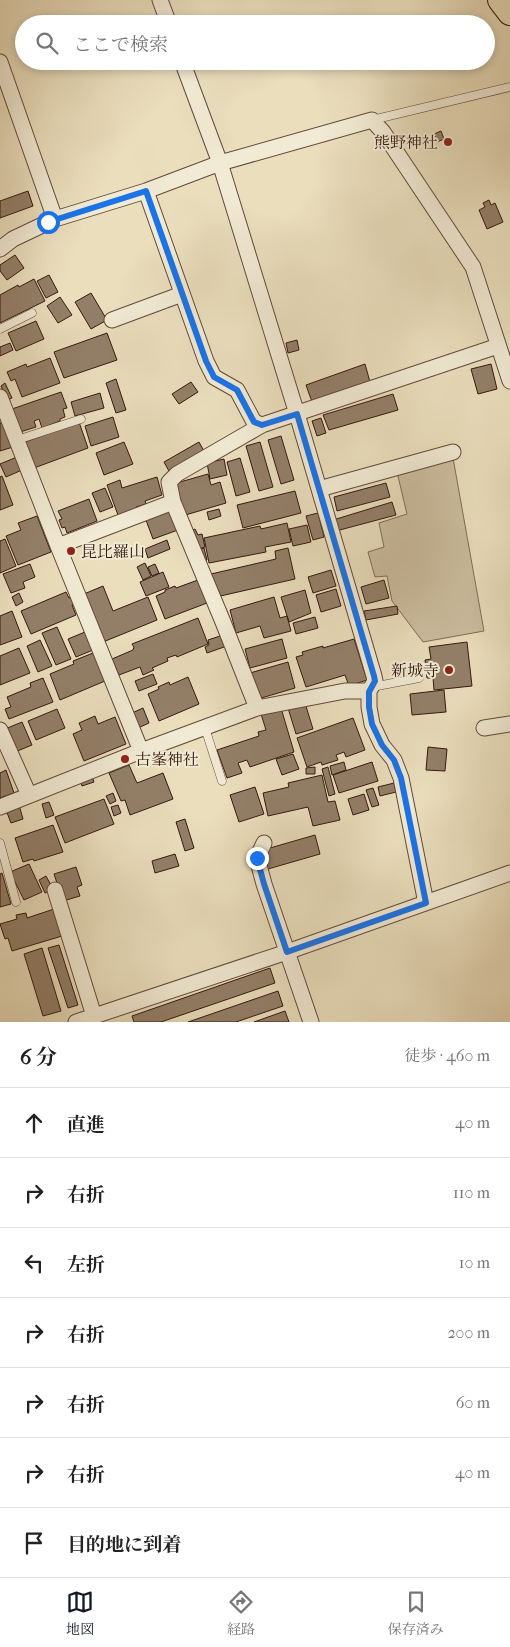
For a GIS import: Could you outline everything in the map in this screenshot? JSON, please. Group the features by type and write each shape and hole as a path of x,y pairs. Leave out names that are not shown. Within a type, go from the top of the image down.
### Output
{"highway":[{"path":"500,0 510,14"}],"street":[{"path":"160,0 166,15"},
{"path":"0,62 54,219"},
{"path":"185,70 220,163 297,414 374,676 375,681 370,689 369,707 372,724 382,745 394,760 401,778 426,903"},
{"path":"0,249 13,239 54,219 146,191 220,163 372,120 383,132 473,267 510,381"},
{"path":"146,191 206,361 214,377 237,390 254,422 262,425"},
{"path":"112,320 182,294"},
{"path":"257,708 173,502 169,482 262,425 498,346"},
{"path":"0,397 141,750"},
{"path":"319,489 453,452"},
{"path":"58,546 173,502"},
{"path":"0,807 141,750 257,708 346,691 370,689"},
{"path":"484,728 510,724"},
{"path":"0,730 29,795"},
{"path":"264,844 257,858 311,1022"},
{"path":"76,1022 94,1016 119,1015 287,952 510,874"},
{"path":"55,890 94,1016"}],"lane":[{"path":"372,120 510,87"},
{"path":"0,329 32,313"},
{"path":"17,440 81,419"},
{"path":"370,689 419,678"},
{"path":"205,728 222,781"},
{"path":"0,843 16,902"}],"shaded area":[{"path":"453,458 484,631 423,642 392,601 387,576 375,577 368,552 384,547 379,523 407,514 397,472"}],"building":[{"path":"441,131 444,139 437,142 434,134"},
{"path":"28,191 33,206 0,218 0,201"},
{"path":"489,200 491,205 495,203 503,222 487,229 479,210 485,207 483,203"},
{"path":"15,255 24,268 7,280 0,271 0,265"},
{"path":"49,275 58,292 46,298 37,281"},
{"path":"34,279 45,301 0,323 0,295"},
{"path":"91,293 107,320 91,329 75,302"},
{"path":"60,297 72,315 58,323 47,306"},
{"path":"36,321 44,339 16,351 8,333"},
{"path":"107,333 117,360 64,378 54,352"},
{"path":"297,340 299,350 288,353 286,343"},
{"path":"10,343 13,350 0,356 0,347"},
{"path":"50,358 60,383 22,397 15,379 11,381 7,372 26,364 27,367"},
{"path":"365,364 370,382 312,402 306,385"},
{"path":"491,364 497,389 478,394 471,369"},
{"path":"116,379 126,410 116,413 106,383"},
{"path":"191,382 198,392 179,404 172,394"},
{"path":"5,383 12,398 7,400 1,386"},
{"path":"61,392 67,408 63,409 65,417 42,428 39,419 34,421 36,427 20,432 12,409"},
{"path":"100,393 104,408 75,416 71,402"},
{"path":"393,394 398,410 329,430 323,415"},
{"path":"113,417 119,437 91,446 85,426"},
{"path":"321,418 326,433 317,436 312,421"},
{"path":"6,422 13,447 0,451 0,423"},
{"path":"79,422 88,448 34,468 25,442"},
{"path":"281,436 294,480 281,484 268,440"},
{"path":"124,442 133,464 104,475 96,453"},
{"path":"199,442 205,453 170,473 164,462"},
{"path":"260,442 273,487 259,491 246,446"},
{"path":"17,457 22,470 6,477 0,464"},
{"path":"240,458 250,492 236,496 227,462"},
{"path":"224,459 227,475 210,479 207,463"},
{"path":"208,474 211,485 220,482 226,503 182,516 173,484"},
{"path":"2,476 13,505 0,510 0,477"},
{"path":"157,477 162,495 145,501 146,504 136,507 137,511 118,515 107,485 120,480 122,488"},
{"path":"386,483 390,497 337,511 334,497"},
{"path":"105,488 113,507 100,512 92,493"},
{"path":"295,491 301,513 243,528 237,505"},
{"path":"89,499 97,521 67,533 65,527 62,528 59,520 62,519 58,511"},
{"path":"392,502 396,515 336,531 333,520"},
{"path":"219,509 221,516 209,520 207,512"},
{"path":"171,511 178,530 153,539 146,520"},
{"path":"318,513 324,537 313,540 306,516"},
{"path":"37,516 51,552 18,565 6,536 21,530 18,523"},
{"path":"287,523 291,542 265,547 266,552 209,563 204,538 260,526 261,529"},
{"path":"307,525 311,542 293,546 289,529"},
{"path":"195,529 198,535 202,534 205,547 196,550 189,532"},
{"path":"5,539 16,566 0,573 0,541"},
{"path":"167,540 170,549 148,558 145,549"},
{"path":"204,548 207,560 205,561 199,550"},
{"path":"288,548 295,579 216,597 211,574 276,559 275,551"},
{"path":"145,563 151,576 143,580 137,567"},
{"path":"30,564 35,577 23,582 25,588 11,593 3,574"},
{"path":"155,564 159,573 152,576 148,567"},
{"path":"331,570 336,586 313,593 308,577"},
{"path":"163,572 169,587 146,596 140,582"},
{"path":"198,580 207,603 165,619 156,596 175,586 176,588"},
{"path":"384,580 389,598 366,604 361,587"},
{"path":"103,586 113,611 148,597 157,620 103,642 84,594"},
{"path":"336,589 341,606 321,612 316,595"},
{"path":"305,590 311,613 289,622 281,597"},
{"path":"66,592 69,598 73,596 76,604 72,605 76,615 31,634 21,611"},
{"path":"19,593 23,602 16,606 12,597"},
{"path":"274,597 280,618 287,616 291,631 264,638 260,626 236,633 230,610"},
{"path":"397,606 398,614 366,620 364,611"},
{"path":"12,611 22,637 0,645 0,616"},
{"path":"315,617 318,628 296,634 293,623"},
{"path":"198,618 208,644 177,657 176,655 167,658 168,661 152,668 154,670 143,675 140,667 119,675 112,659 133,650 132,644"},
{"path":"57,627 71,659 56,665 42,633"},
{"path":"85,632 93,650 76,657 68,639"},
{"path":"223,635 227,646 207,653 205,647 209,645 208,640"},
{"path":"282,639 287,658 250,668 245,649"},
{"path":"354,639 367,680 349,686 345,675 306,687 296,657 303,655 302,652"},
{"path":"40,640 52,666 38,672 27,646"},
{"path":"467,642 472,686 434,690 433,678 427,678 425,660 431,659 429,647"},
{"path":"19,648 30,673 0,685 0,656"},
{"path":"93,653 105,681 60,700 50,674 74,664 73,661"},
{"path":"288,662 295,688 258,699 250,673"},
{"path":"153,674 157,684 139,691 135,681"},
{"path":"188,677 199,704 159,721 148,694 169,682 170,685"},
{"path":"43,678 53,702 9,719 5,709 11,707 7,697 31,687 30,683"},
{"path":"444,690 446,712 412,715 410,694"},
{"path":"305,703 313,729 296,734 288,708"},
{"path":"143,708 149,723 138,728 132,713"},
{"path":"281,708 294,752 250,767 247,760 238,763 242,773 227,778 217,750 259,736 258,732 266,730 261,714"},
{"path":"57,709 65,728 36,740 28,721"},
{"path":"95,716 98,724 115,717 126,744 84,761 73,734 82,730 79,723"},
{"path":"353,718 365,750 346,757 344,752 336,755 338,760 322,765 321,762 307,767 297,738"},
{"path":"22,722 32,745 15,752 5,729"},
{"path":"428,747 447,749 445,771 426,770"},
{"path":"159,749 162,757 154,761 150,752"},
{"path":"293,754 299,769 282,775 276,759"},
{"path":"344,762 346,770 332,775 330,766"},
{"path":"372,762 378,781 339,793 333,775"},
{"path":"129,765 137,783 163,773 173,799 130,815 125,800 121,801 109,773"},
{"path":"315,767 315,774 306,774 306,768"},
{"path":"328,767 335,794 329,796 322,769"},
{"path":"6,770 14,793 0,798 0,773"},
{"path":"322,775 328,802 335,801 340,820 313,826 308,807 268,816 263,793 289,787 288,783"},
{"path":"92,776 94,782 82,786 80,780"},
{"path":"394,783 396,792 380,796 378,787"},
{"path":"255,787 264,814 239,822 230,795"},
{"path":"373,788 379,805 372,807 366,790"},
{"path":"113,793 116,801 110,804 106,796"},
{"path":"364,794 369,810 353,815 348,799"},
{"path":"104,799 114,824 65,843 55,817"},
{"path":"49,802 54,815 46,818 42,804"},
{"path":"19,805 23,819 11,823 6,810"},
{"path":"118,805 121,813 114,816 111,807"},
{"path":"185,819 194,848 185,851 176,822"},
{"path":"53,825 63,852 34,861 33,859 23,862 15,838"},
{"path":"315,835 320,854 268,869 263,850"},
{"path":"175,854 179,866 155,873 152,861"},
{"path":"29,864 42,892 24,900 10,872"},
{"path":"76,867 82,885 77,887 80,896 63,901 54,874"},
{"path":"2,873 11,904 0,907 0,874"},
{"path":"46,876 53,889 45,893 39,880"},
{"path":"54,909 62,936 12,951 8,938 5,939 0,924 17,919 16,915 26,913 27,918"},
{"path":"59,945 78,1005 68,1008 48,948"},
{"path":"42,948 61,1011 43,1016 24,954"},
{"path":"270,968 275,983 161,1022 134,1022 132,1016"},
{"path":"278,991 283,1006 236,1022 188,1022"},
{"path":"285,1011 289,1022 254,1022"}],"place":[{"name":"熊野神社","path":"448,142"},
{"name":"昆比羅山","path":"71,551"},
{"name":"新城寺","path":"449,670"},
{"name":"古峯神社","path":"125,759"}],"route":[{"path":"48,222 146,191 206,361 214,377 237,390 254,422 262,425 297,414 374,676 375,681 369,692 372,724 382,745 394,760 401,778 426,903 287,952 257,858"}]}
